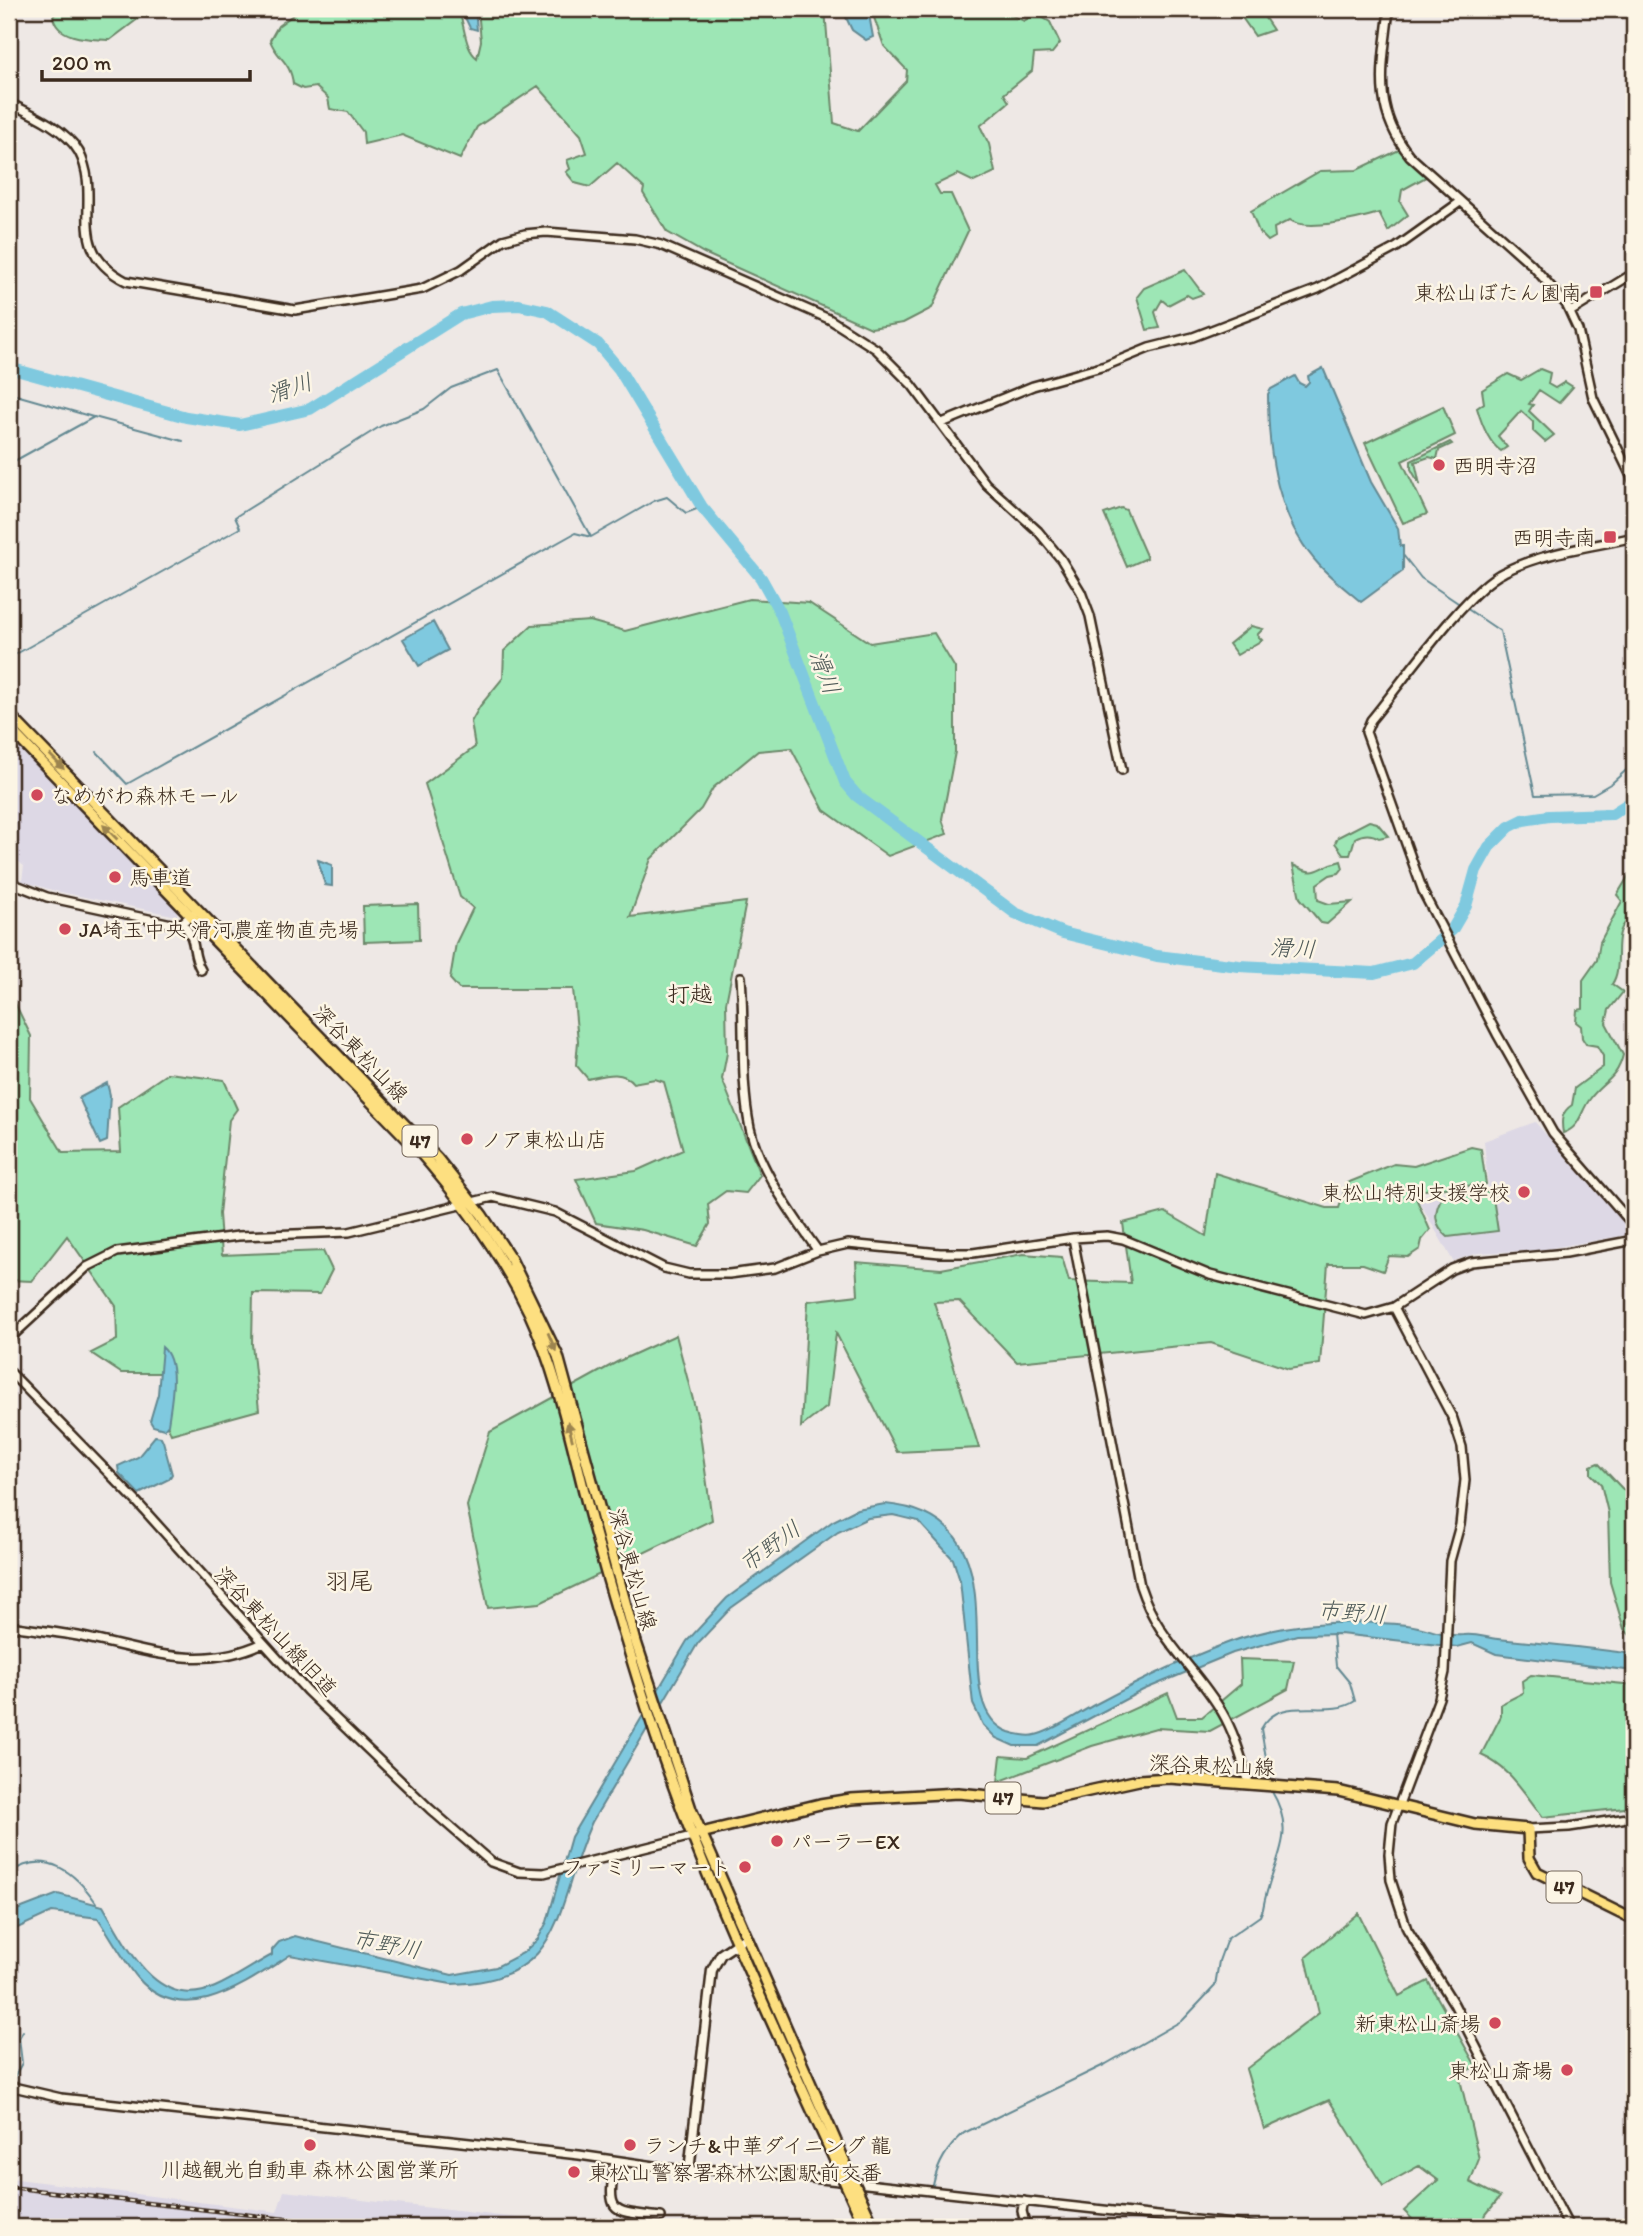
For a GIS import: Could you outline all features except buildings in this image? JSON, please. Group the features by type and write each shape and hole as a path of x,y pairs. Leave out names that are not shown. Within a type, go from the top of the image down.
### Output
{"main road":[{"name":"深谷東松山線","path":"9,714 468,1204 526,1286 558,1356 644,1683 696,1834 851,1799 958,1793 1043,1801 1139,1780 1169,1777 1269,1783 1346,1792 1475,1824 1528,1829"},
{"name":"深谷東松山線","path":"9,728 195,912"},
{"name":"47","path":"1528,1829 1529,1858 1537,1872 1634,1920"},
{"name":"47","path":"696,1834 846,2175 865,2227"},
{"path":"688,2171 712,1970 721,1954 741,1940"},
{"name":"47","path":"846,2175 874,2227"}],"street":[{"path":"1389,9 1381,93 1384,110 1394,135 1410,156 1531,264 1570,312 1582,345 1594,398 1634,482"},
{"path":"9,103 40,120 74,145 86,172 89,242 107,269 127,281 295,310 422,289 453,275 503,240 546,232 635,239 675,250 847,328 887,359 912,385 986,484 1038,531 1061,559 1081,592 1090,616 1122,771"},
{"path":"942,423 1033,386 1105,366 1149,348 1193,337 1308,293 1397,247 1460,202"},
{"path":"1570,312 1634,273"},
{"path":"1634,537 1518,565 1494,577 1462,610 1368,725 1367,737 1407,850 1453,951 1553,1133 1634,1226"},
{"path":"9,882 47,897 172,924 181,923 195,912"},
{"path":"181,923 192,934 195,959 201,970"},
{"path":"741,977 750,1128 758,1153 786,1203 818,1251"},
{"path":"9,1339 87,1267 117,1252 238,1236 349,1231 493,1197 535,1205 664,1268 689,1274 729,1274 775,1268 818,1251 848,1244 940,1253 973,1253 1073,1237 1123,1239 1210,1275 1366,1315 1394,1307 1452,1269 1471,1262 1566,1253 1634,1240"},
{"path":"1073,1237 1140,1586 1154,1622 1200,1681 1235,1735 1249,1783"},
{"path":"1394,1307 1448,1408 1462,1447 1465,1480 1460,1525 1450,1561 1446,1659 1439,1698 1397,1805 1389,1854 1391,1880 1399,1912 1467,2027 1569,2227"},
{"name":"深谷東松山線旧道","path":"9,1371 136,1502 345,1730 477,1853 505,1868 544,1873 696,1834"},
{"path":"9,1626 80,1637 172,1657 228,1654 263,1643"},
{"path":"1528,1829 1569,1827 1634,1817"},
{"path":"9,2086 61,2098 688,2171 730,2169 1259,2227"},
{"path":"615,2161 610,2196 615,2208 621,2212 660,2217"},
{"path":"1024,2201 1022,2211 1026,2227"}],"shaded area":[{"name":"なめがわ森林モール","path":"9,737 177,911 177,916 55,891 22,881 24,866 9,854"},
{"name":"東松山特別支援学校","path":"1535,1122 1629,1229 1627,1235 1540,1250 1478,1253 1453,1261 1416,1196 1488,1187 1484,1141"},
{"path":"9,2178 277,2212 284,2191 597,2227 9,2227"}],"green space":[{"path":"61,9 151,9 110,40 76,37 61,30 53,16"},
{"path":"301,9 458,9 467,42 477,58 481,41 478,9 825,9 834,123 858,131 906,81 907,70 884,46 871,9 1000,9 1024,21 1035,13 1050,22 1060,43 1052,53 1034,54 1032,71 1004,94 1009,102 980,126 989,144 995,172 974,182 958,174 935,185 940,194 951,194 968,231 932,308 903,323 871,328 704,253 667,232 643,193 644,188 617,163 590,187 575,183 566,172 570,169 567,160 587,153 581,135 538,86 477,127 460,159 402,135 364,144 363,132 348,112 330,109 328,98 316,87 303,89 293,84 289,70 270,40 278,26"},
{"path":"1236,9 1271,9 1265,18 1273,30 1255,36"},
{"path":"1399,150 1426,177 1402,190 1400,202 1408,215 1388,231 1379,213 1320,225 1290,220 1274,228 1275,237 1268,241 1259,232 1251,211 1320,171 1357,170"},
{"path":"1185,270 1203,294 1192,298 1187,295 1168,305 1162,300 1155,312 1160,328 1147,330 1137,297 1144,288"},
{"path":"1540,369 1550,373 1548,384 1555,388 1565,382 1573,387 1559,403 1539,390 1529,404 1533,405 1529,411 1554,435 1545,442 1533,431 1533,422 1521,411 1498,436 1507,447 1501,451 1489,438 1477,408 1484,403 1482,390 1508,374 1521,380"},
{"path":"1443,406 1455,435 1402,461 1427,514 1403,523 1365,443"},
{"path":"1450,442 1452,444 1439,450 1437,459 1429,457 1415,462 1420,485 1411,469 1411,461"},
{"path":"1121,508 1126,510 1147,558 1127,567 1104,514"},
{"path":"749,599 809,603 870,643 934,633 955,668 955,752 942,819 947,834 888,856 824,810 791,748 758,751 713,788 701,809 651,859 630,917 746,902 726,1003 727,1053 722,1079 760,1175 746,1193 726,1191 708,1204 710,1224 697,1246 643,1230 596,1223 576,1179 636,1171 683,1150 664,1082 655,1079 633,1083 618,1075 588,1079 576,1065 578,1041 573,989 459,989 450,979 456,943 473,908 460,897 425,784 475,747 471,722 480,706 503,678 504,651 532,625 590,621 625,631"},
{"path":"1251,626 1263,629 1257,635 1262,640 1237,655 1229,644"},
{"path":"1369,821 1377,823 1388,836 1358,836 1350,855 1344,855 1335,843 1338,837"},
{"path":"1341,861 1343,868 1339,873 1330,875 1317,884 1318,900 1329,904 1352,902 1327,924 1321,923 1300,898 1293,865 1313,871"},
{"path":"1634,867 1634,917 1621,929 1618,967 1612,984 1623,992 1609,1010 1606,1023 1623,1055 1617,1070 1590,1099 1577,1123 1563,1133 1563,1117 1572,1105 1575,1088 1603,1067 1603,1056 1597,1046 1586,1044 1582,1038 1581,1026 1576,1022 1577,1010 1583,1009 1583,980 1597,960 1600,942 1622,901 1617,895"},
{"path":"418,904 419,940 364,942 363,906"},
{"path":"13,999 31,1036 30,1098 63,1153 121,1152 118,1107 168,1073 224,1080 237,1109 229,1120 219,1214 222,1255 323,1251 332,1270 320,1294 253,1293 252,1344 259,1410 171,1434 162,1412 167,1373 121,1373 91,1353 117,1340 116,1306 67,1236 32,1281 9,1280 9,1000"},
{"path":"1471,1147 1481,1149 1486,1184 1413,1191 1430,1230 1422,1240 1420,1249 1408,1257 1389,1256 1383,1271 1363,1264 1328,1264 1320,1364 1289,1369 1211,1343 1017,1362 959,1301 934,1302 979,1448 897,1452 836,1333 827,1407 801,1427 808,1301 858,1295 856,1262 941,1269 1023,1254 1062,1257 1069,1281 1131,1283 1123,1223 1165,1212 1206,1236 1215,1173 1327,1208 1339,1208 1347,1183 1394,1164 1414,1166"},
{"path":"1492,1191 1498,1231 1448,1237 1443,1232 1436,1218 1442,1197"},
{"path":"676,1335 698,1419 712,1520 540,1603 488,1608 467,1506 490,1432 617,1362"},
{"path":"1598,1463 1634,1501 1634,1639 1624,1629 1610,1582 1608,1513 1601,1484 1591,1474 1591,1466"},
{"path":"1240,1659 1294,1661 1288,1689 1210,1731 1156,1728 1092,1746 998,1782 1001,1756 1027,1758 1168,1693 1177,1717 1202,1717 1241,1684"},
{"path":"1531,1675 1634,1685 1634,1807 1543,1817 1509,1774 1481,1755 1501,1716 1501,1704 1523,1693 1522,1681"},
{"path":"1358,1913 1399,1996 1428,1981 1476,2066 1459,2075 1479,2159 1470,2182 1500,2197 1479,2223 1482,2227 1420,2227 1404,2211 1438,2180 1419,2166 1383,2186 1329,2100 1264,2129 1246,2069 1319,2013 1306,1957"}],"water":[{"path":"461,9 475,9 477,30 470,28"},
{"path":"842,9 868,9 873,37 866,40 852,30"},
{"path":"1323,368 1371,482 1398,528 1400,546 1403,546 1403,571 1361,602 1325,571 1305,548 1285,507 1273,463 1268,394 1271,389 1295,376 1299,383 1305,386 1309,382 1308,376"},
{"path":"433,622 448,650 419,666 403,639"},
{"path":"318,860 332,865 332,886 325,885"},
{"path":"107,1083 110,1095 107,1141 100,1144 79,1098"},
{"path":"162,1347 168,1354 173,1373 171,1406 168,1424 164,1429 153,1426 150,1421 158,1394"},
{"path":"155,1436 161,1437 163,1441 172,1474 169,1479 139,1494 119,1473 118,1466 138,1457"},
{"path":"885,1504 931,1517 958,1541 972,1575 979,1686 988,1714 1015,1734 1032,1736 1042,1733 1145,1679 1196,1656 1251,1635 1295,1626 1340,1622 1407,1625 1449,1635 1473,1635 1634,1654 1634,1671 1496,1654 1472,1643 1457,1647 1340,1634 1297,1635 1233,1653 1143,1690 1038,1746 1014,1746 996,1738 983,1725 973,1704 960,1581 953,1559 918,1521 893,1515 868,1518 838,1532 731,1608 698,1643 592,1822 552,1933 537,1953 517,1969 489,1980 451,1984 290,1955 234,1989 214,1997 193,2001 174,2000 155,1993 137,1977 98,1918 52,1912 9,1932 9,1913 58,1894 103,1906 133,1956 146,1971 160,1983 176,1991 194,1993 230,1980 272,1955 272,1950 279,1942 295,1936 452,1975 496,1967 523,1953 538,1939 547,1922 571,1837 687,1641 727,1598 833,1521 857,1509"}],"waterway":[{"name":"滑川","path":"9,368 186,417 240,425 310,409 461,314 492,306 519,305 547,311 598,344 619,369 702,507 761,578 780,612 845,782 857,796 1015,913 1063,933 1157,956 1239,966 1374,973 1413,963 1452,930 1466,906 1476,870 1489,847 1509,827 1523,820 1549,816 1612,814 1634,800"},
{"path":"9,658 240,528 235,517 381,426 424,409 451,388 498,370 591,537"},
{"path":"9,393 93,417"},
{"path":"9,464 94,417 183,441"},
{"path":"97,752 127,784 575,533 591,537 654,501 667,497 686,513 702,507"},
{"path":"1403,555 1421,578 1461,605"},
{"path":"1466,608 1500,631 1535,795 1593,794 1612,783 1634,763"},
{"name":"市野川","path":"1270,1781 1261,1729 1269,1718 1292,1709 1332,1708 1355,1701 1350,1683 1336,1666 1333,1634"},
{"path":"933,2185 944,2156 964,2133 1106,2064 1183,2020 1215,1986 1219,1961 1227,1939 1260,1916 1281,1849 1283,1822 1271,1790"},
{"path":"9,1873 23,1866 48,1863 70,1874 97,1904"},
{"path":"13,2079 22,2063 19,2038 23,2031"}],"railway":[{"path":"9,2187 355,2227"}],"place":[{"name":"東松山ぼたん園南","path":"1596,292"},
{"name":"西明寺沼","path":"1439,465"},
{"name":"西明寺南","path":"1610,537"},
{"name":"なめがわ森林モール","path":"37,795"},
{"name":"馬車道","path":"115,877"},
{"name":"JA埼玉中央 滑河農産物直売場","path":"65,929"},
{"name":"ノア東松山店","path":"467,1139"},
{"name":"東松山特別支援学校","path":"1524,1192"},
{"name":"パーラーEX","path":"777,1841"},
{"name":"ファミリーマート","path":"745,1867"},
{"name":"新東松山斎場","path":"1495,2023"},
{"name":"東松山斎場","path":"1567,2070"},
{"name":"川越観光自動車 森林公園営業所","path":"310,2145"},
{"name":"ランチ&中華ダイニング 龍","path":"630,2145"},
{"name":"東松山警察署森林公園駅前交番","path":"574,2172"}],"district":[{"name":"打越","path":"690,994"},
{"name":"羽尾","path":"349,1580"}]}
